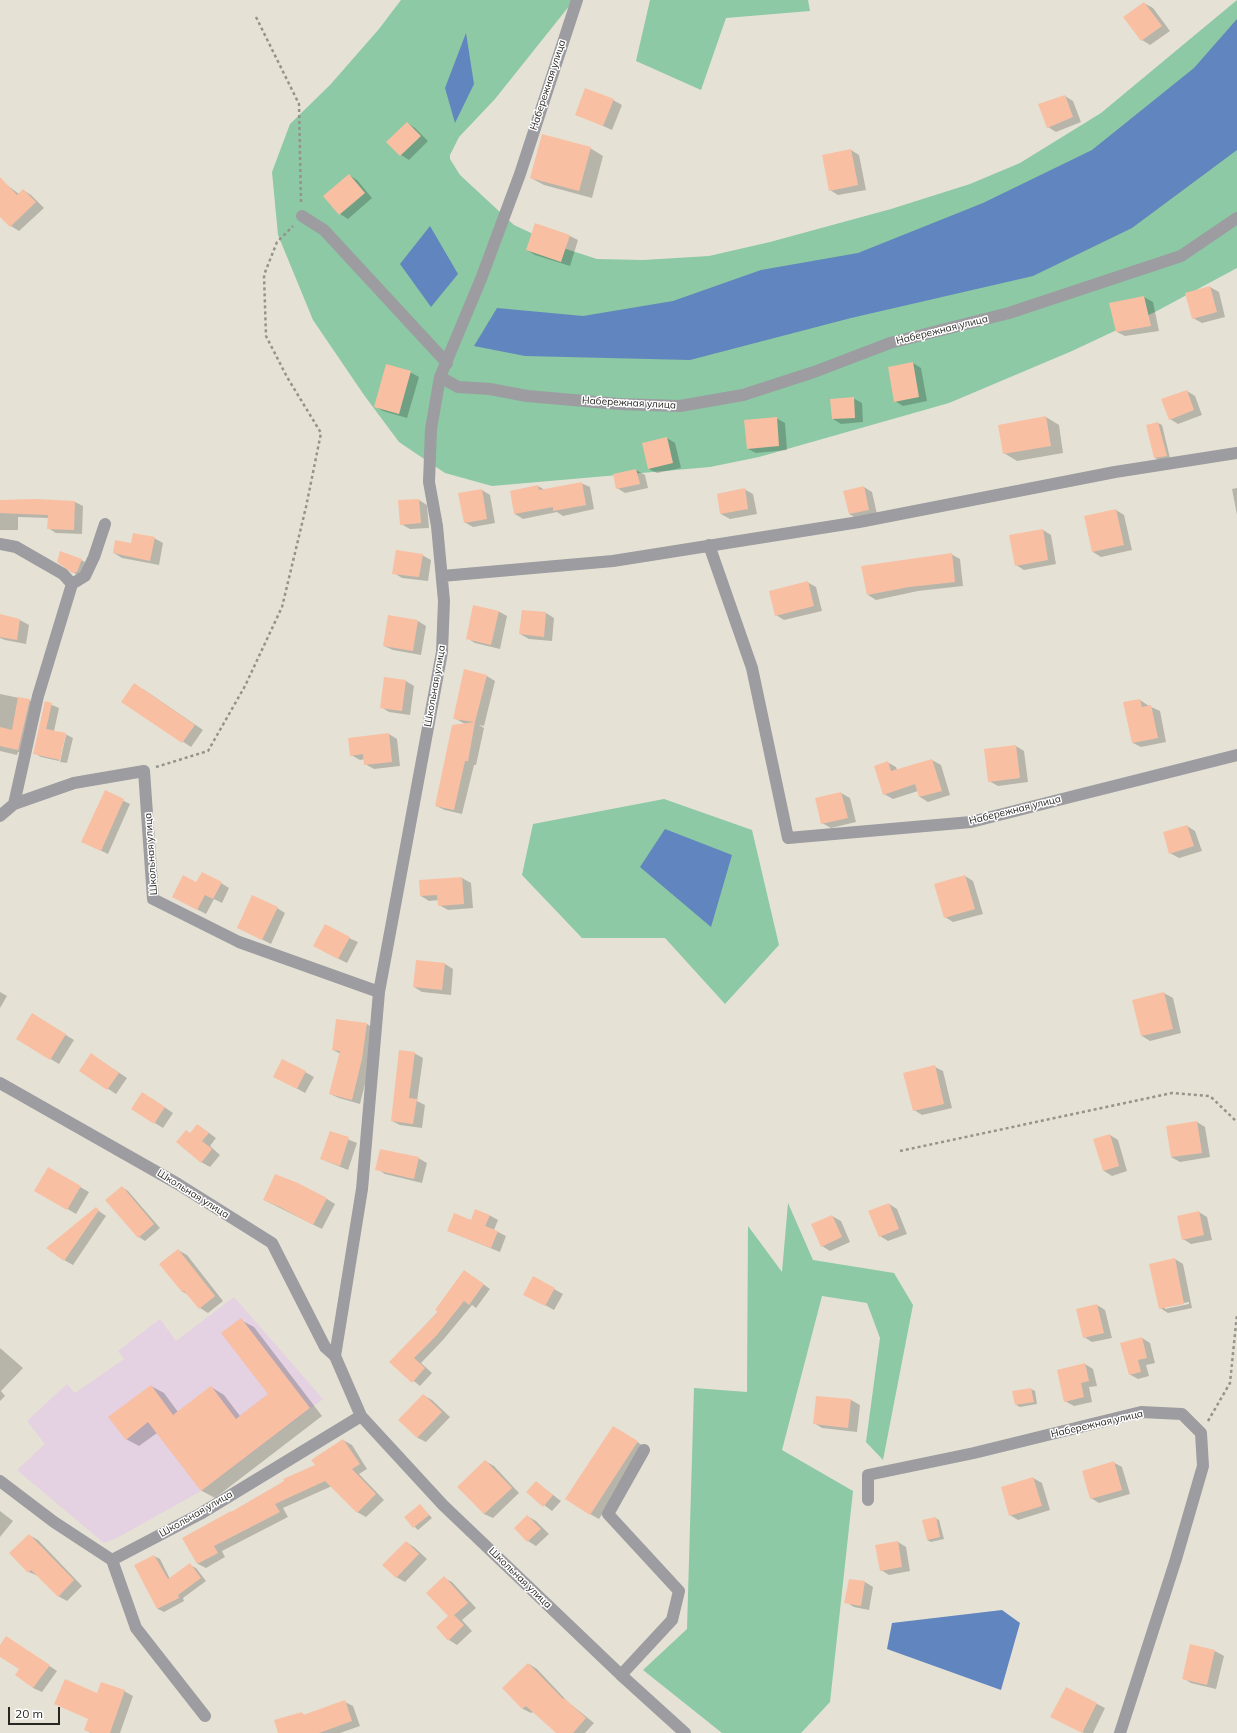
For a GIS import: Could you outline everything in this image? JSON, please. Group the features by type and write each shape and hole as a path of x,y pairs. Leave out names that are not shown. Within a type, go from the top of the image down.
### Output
{"street":[{"name":"Набережная улица","path":"577,0 514,189 481,279 440,378 458,387 490,389 527,396 619,404 680,406 743,395 814,372 890,343 1009,313 1181,256 1237,218"},
{"path":"302,216 324,230 447,363"},
{"name":"Школьная улица","path":"335,1356 362,1189 379,992 442,652 444,601 437,526 429,482 431,429 440,378"},
{"path":"442,576 612,561 859,522 1115,472 1237,453"},
{"path":"14,804 38,696 72,584 85,576 94,557 105,524"},
{"path":"0,544 16,547 63,574 72,584"},
{"name":"Набережная улица","path":"709,545 752,668 788,838 971,822 1237,755"},
{"path":"0,816 14,804 74,783 144,771"},
{"name":"Школьная улица","path":"144,771 153,899 239,942 379,992"},
{"name":"Школьная улица","path":"0,1083 178,1184 272,1244 325,1347 335,1356 361,1416 443,1505 621,1675 685,1733"},
{"name":"Набережная улица","path":"868,1500 868,1475 974,1453 1141,1412 1182,1414 1201,1433"},
{"name":"Школьная улица","path":"112,1560 200,1514 361,1416"},
{"path":"1120,1733 1176,1559 1203,1466 1201,1433"},
{"path":"621,1675 672,1620 679,1591 608,1514 644,1450"},
{"path":"0,1481 54,1522 112,1560 136,1628 205,1716"}],"path":[{"path":"144,771 208,751 245,686 282,606 306,507 321,433 287,378 266,336 264,275 277,242 302,216 299,104 256,17"},
{"path":"900,1151 1172,1093 1210,1096 1237,1122"},
{"path":"1201,1433 1230,1383 1237,1314"}],"shaded area":[{"path":"234,1297 323,1399 201,1491 115,1539 104,1543 17,1470 45,1444 27,1421 67,1384 75,1393 124,1359 118,1351 160,1319 176,1341"}],"green space":[{"path":"401,0 574,0 495,99 459,137 450,155 450,159 460,175 514,225 563,248 597,259 643,260 709,256 770,242 891,209 970,184 1020,163 1101,113 1237,0 1237,268 1155,312 1072,351 949,403 759,457 710,467 492,486 445,473 399,442 364,395 313,320 278,235 272,172 290,124 330,85 379,29"},
{"path":"650,0 808,0 810,11 726,18 701,90 636,61"},
{"path":"664,799 752,830 779,945 725,1004 665,938 582,938 522,875 533,824"},
{"path":"788,1203 813,1260 894,1273 913,1305 883,1460 866,1442 880,1338 867,1303 822,1296 782,1450 853,1491 830,1702 801,1733 722,1733 643,1670 687,1629 694,1388 747,1392 748,1226 782,1272"}],"water":[{"path":"1237,19 1237,150 1132,228 1033,276 851,318 690,360 525,356 474,346 497,308 583,316 673,301 761,270 858,253 983,203 1092,150 1194,68"},
{"path":"466,33 474,84 455,123 445,88"},
{"path":"430,226 458,274 431,307 400,264"},
{"path":"665,829 732,855 711,927 640,867"},
{"path":"1002,1610 1020,1623 1001,1690 887,1649 892,1623"}],"building":[{"path":"1144,2 1162,26 1141,41 1123,17"},
{"path":"585,88 614,99 603,126 575,115"},
{"path":"1065,95 1073,117 1047,128 1038,104"},
{"path":"407,122 421,136 400,156 386,142"},
{"path":"542,134 591,147 579,191 530,178"},
{"path":"851,149 858,185 829,191 822,155"},
{"path":"349,174 365,193 339,215 323,196"},
{"path":"0,177 17,195 23,189 36,202 10,227 0,217"},
{"path":"535,223 570,235 561,262 526,250"},
{"path":"1210,286 1217,312 1192,319 1185,293"},
{"path":"1144,296 1151,326 1116,332 1109,303"},
{"path":"913,362 919,397 894,402 888,367"},
{"path":"386,364 411,371 399,414 374,407"},
{"path":"1187,390 1194,410 1169,420 1161,399"},
{"path":"854,397 855,418 832,419 830,399"},
{"path":"1046,416 1051,446 1003,454 998,425"},
{"path":"777,417 779,446 747,449 744,420"},
{"path":"1158,422 1167,456 1154,458 1146,425"},
{"path":"667,437 673,463 648,469 642,443"},
{"path":"636,469 640,484 616,489 613,474"},
{"path":"582,482 586,505 553,511 553,507 514,514 510,491 538,485 539,490"},
{"path":"864,486 869,510 849,514 843,491"},
{"path":"745,488 748,509 720,514 717,494"},
{"path":"482,489 487,519 464,523 458,493"},
{"path":"36,499 75,501 74,530 47,529 48,515 0,513 0,500"},
{"path":"419,499 421,523 400,525 398,500"},
{"path":"1116,509 1124,545 1092,552 1084,516"},
{"path":"1043,529 1048,560 1015,566 1009,535"},
{"path":"133,533 155,537 150,561 113,553 115,540 131,543"},
{"path":"396,550 423,554 419,577 392,574"},
{"path":"60,551 82,559 77,572 72,573 57,562"},
{"path":"952,553 955,582 909,587 867,595 861,566"},
{"path":"808,581 814,606 775,616 769,591"},
{"path":"473,605 499,611 491,645 466,639"},
{"path":"522,610 546,612 544,637 519,634"},
{"path":"0,614 20,619 17,640 0,637"},
{"path":"388,615 418,620 413,651 383,646"},
{"path":"464,669 487,675 475,722 453,719"},
{"path":"384,677 406,680 402,711 380,708"},
{"path":"134,683 195,725 182,743 121,702"},
{"path":"18,697 30,699 18,750 0,746 0,727 12,730"},
{"path":"1140,699 1142,707 1151,705 1158,738 1132,743 1123,702"},
{"path":"45,701 52,703 46,729 66,733 60,760 33,754"},
{"path":"475,722 468,761 465,761 454,810 435,806 452,725"},
{"path":"389,733 392,762 364,765 363,754 350,756 348,738"},
{"path":"1016,745 1020,778 988,782 984,749"},
{"path":"932,759 942,791 919,797 915,784 883,795 874,766 888,761 891,771"},
{"path":"105,790 124,799 101,851 81,842"},
{"path":"841,792 848,818 821,824 815,798"},
{"path":"1187,825 1194,846 1169,854 1163,832"},
{"path":"202,872 222,882 213,899 205,895 197,910 172,897 183,875 196,882"},
{"path":"965,875 975,909 944,918 934,884"},
{"path":"462,877 464,904 438,906 437,895 420,896 419,880"},
{"path":"252,895 278,907 262,940 237,928"},
{"path":"325,924 350,937 338,959 313,946"},
{"path":"416,960 445,963 442,990 413,987"},
{"path":"1164,992 1173,1029 1141,1036 1132,1000"},
{"path":"32,1013 66,1034 50,1060 16,1039"},
{"path":"336,1019 367,1023 362,1059 352,1100 329,1094 340,1051 332,1050"},
{"path":"399,1050 415,1052 409,1098 417,1099 413,1124 391,1121"},
{"path":"91,1053 119,1073 107,1090 79,1071"},
{"path":"282,1059 306,1071 297,1089 273,1077"},
{"path":"935,1065 944,1104 913,1111 903,1073"},
{"path":"142,1092 165,1107 154,1124 131,1109"},
{"path":"1197,1121 1202,1153 1171,1157 1166,1126"},
{"path":"197,1124 209,1133 202,1141 212,1149 201,1163 176,1142 186,1130 190,1133"},
{"path":"330,1131 349,1137 340,1166 320,1159"},
{"path":"1110,1134 1119,1166 1103,1171 1093,1139"},
{"path":"380,1149 419,1157 414,1179 375,1170"},
{"path":"48,1167 81,1186 67,1210 34,1191"},
{"path":"275,1174 298,1183 327,1198 313,1225 280,1207 263,1200"},
{"path":"122,1186 154,1224 138,1238 105,1200"},
{"path":"889,1203 899,1229 879,1237 868,1211"},
{"path":"96,1207 99,1210 64,1261 46,1248"},
{"path":"475,1209 490,1215 485,1226 498,1231 491,1248 447,1231 454,1213 471,1220"},
{"path":"1199,1211 1204,1235 1182,1240 1177,1216"},
{"path":"832,1215 842,1237 821,1247 811,1224"},
{"path":"178,1249 215,1296 199,1309 184,1291 182,1292 159,1264"},
{"path":"1175,1258 1184,1304 1159,1309 1149,1264"},
{"path":"464,1270 484,1284 469,1305 464,1301 436,1336 414,1358 425,1368 412,1383 389,1362 438,1312 435,1310"},
{"path":"533,1276 555,1288 545,1306 523,1295"},
{"path":"1097,1304 1104,1333 1083,1338 1076,1309"},
{"path":"241,1318 310,1408 201,1491 148,1422 126,1440 108,1417 151,1385 173,1415 211,1386 236,1419 268,1394 221,1333"},
{"path":"1142,1337 1147,1358 1138,1360 1141,1372 1129,1375 1120,1343"},
{"path":"1085,1363 1089,1381 1081,1383 1084,1397 1064,1402 1057,1370"},
{"path":"1031,1388 1034,1402 1015,1405 1012,1391"},
{"path":"423,1394 442,1412 417,1438 398,1420"},
{"path":"816,1396 851,1399 848,1428 813,1424"},
{"path":"613,1426 638,1441 590,1515 565,1499"},
{"path":"343,1439 360,1464 352,1469 376,1494 357,1513 325,1481 275,1504 280,1512 214,1546 218,1553 197,1564 182,1538 231,1512 284,1481 283,1479 315,1465 311,1460"},
{"path":"485,1460 512,1488 484,1514 457,1487"},
{"path":"1114,1461 1122,1490 1090,1499 1082,1471"},
{"path":"1033,1477 1042,1506 1009,1516 1001,1487"},
{"path":"536,1481 553,1495 543,1507 526,1492"},
{"path":"420,1504 429,1515 413,1528 404,1517"},
{"path":"527,1515 541,1529 527,1542 514,1528"},
{"path":"936,1517 940,1537 927,1540 922,1520"},
{"path":"29,1534 74,1580 58,1597 31,1570 28,1573 9,1553"},
{"path":"406,1541 419,1554 396,1578 382,1565"},
{"path":"898,1541 902,1567 880,1571 875,1545"},
{"path":"154,1555 168,1579 190,1563 201,1578 178,1595 179,1598 157,1609 134,1565"},
{"path":"444,1576 468,1603 454,1615 464,1625 448,1641 436,1627 448,1616 426,1593"},
{"path":"849,1579 865,1581 861,1606 844,1603"},
{"path":"6,1636 50,1665 33,1688 15,1675 19,1669 0,1657 0,1645"},
{"path":"1190,1644 1215,1650 1207,1685 1182,1679"},
{"path":"528,1663 563,1699 564,1698 586,1718 573,1733 556,1733 526,1706 522,1709 502,1688"},
{"path":"65,1679 97,1693 101,1682 125,1690 110,1733 92,1733 84,1730 88,1719 54,1704"},
{"path":"1066,1687 1097,1703 1082,1733 1050,1717"},
{"path":"345,1700 352,1721 319,1733 278,1733 274,1720 302,1712 303,1715"}]}
